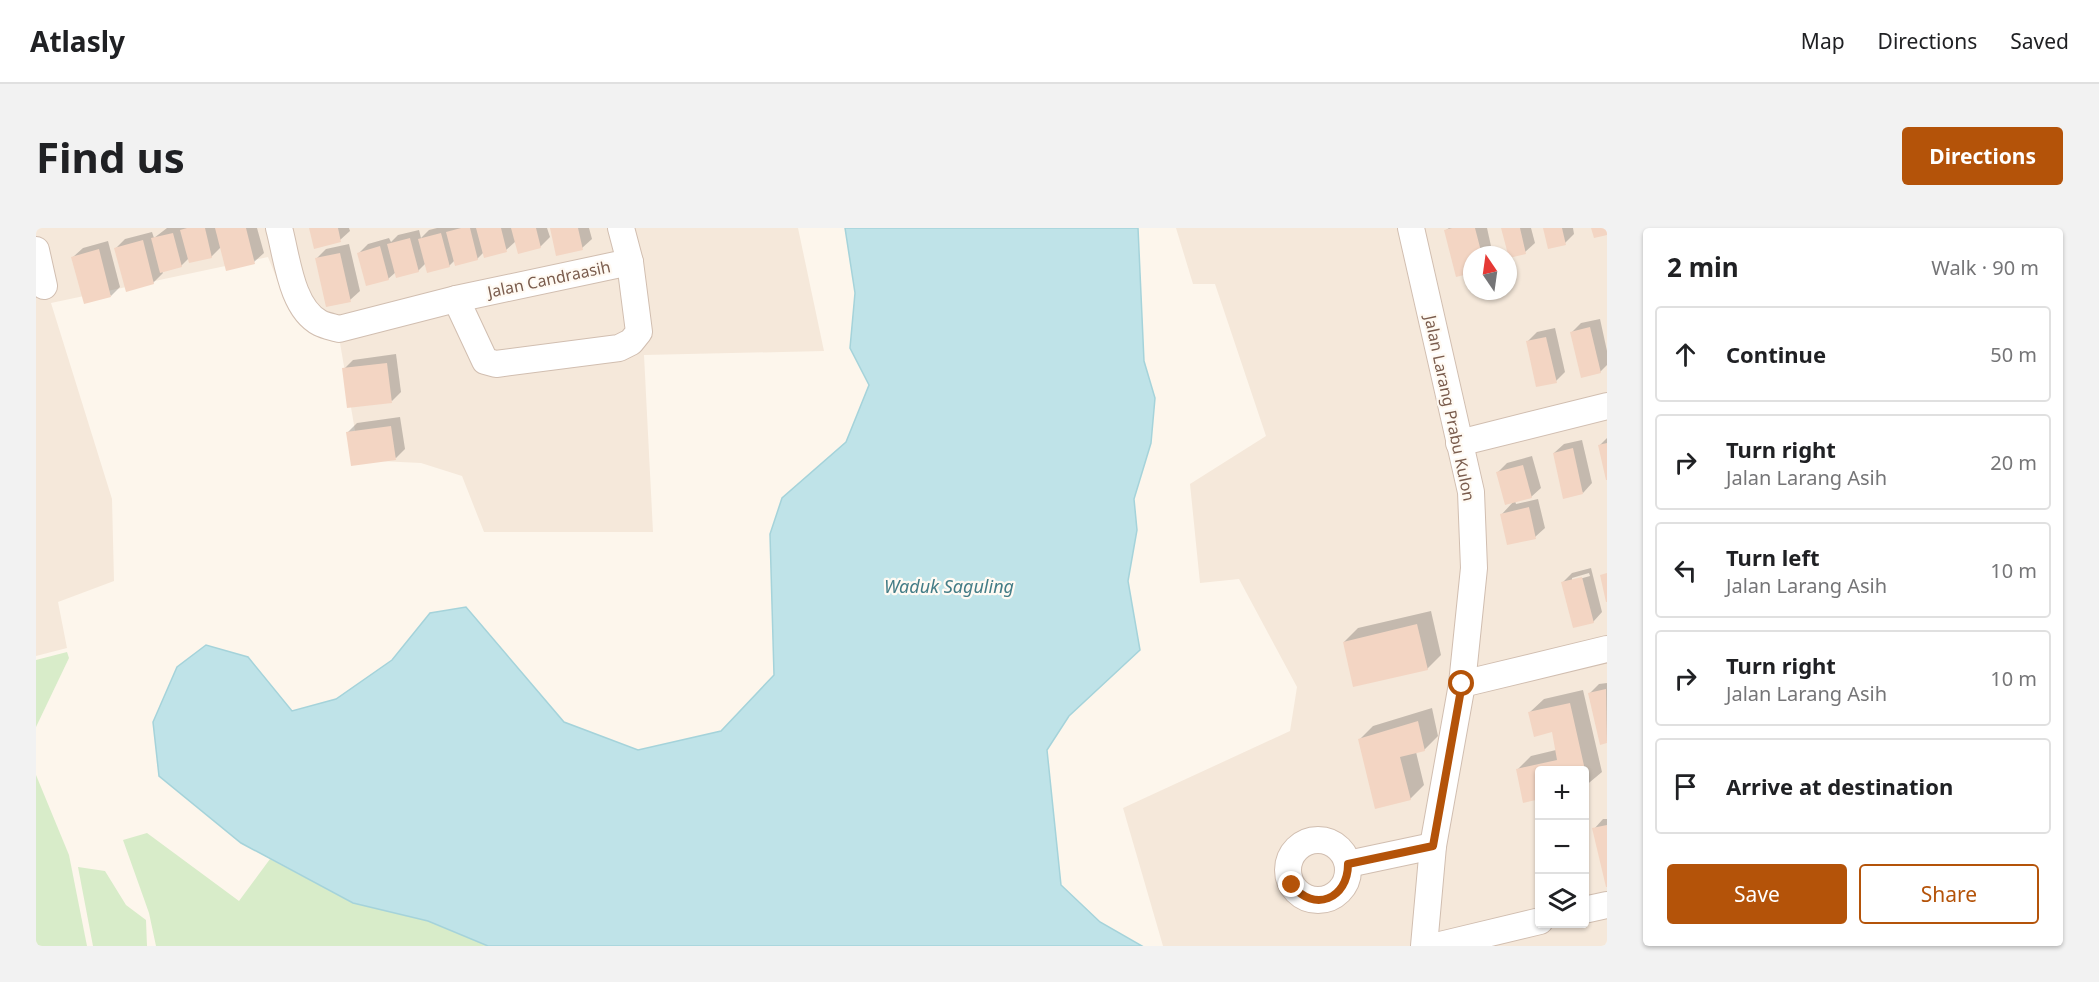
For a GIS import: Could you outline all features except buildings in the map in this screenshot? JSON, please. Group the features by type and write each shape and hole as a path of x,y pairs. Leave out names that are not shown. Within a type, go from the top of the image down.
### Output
{"street":[{"name":"Jalan Candraasih","path":"279,228 297,295 309,314 320,323 339,329 456,299 630,262 639,332 631,342 619,348 496,364 485,362 456,299"},
{"path":"621,228 630,262"},
{"name":"Jalan Larang Prabu Kulon","path":"1411,228 1471,492 1474,568 1462,684 1433,846 1424,946"},
{"path":"36,250 44,286"},
{"path":"1459,443 1607,406"},
{"path":"1462,684 1607,649"},
{"path":"1348,864 1433,846"},
{"path":"1589,909 1607,905"},
{"path":"1436,946 1535,922"}],"shaded area":[{"path":"36,228 798,228 824,351 644,355 653,532 484,532 462,476 421,463 360,460 340,343 291,314 268,257 51,303 112,499 114,581 58,602 67,648 36,656"},
{"path":"1176,228 1607,228 1607,946 1163,946 1123,808 1290,731 1297,687 1239,579 1200,583 1190,484 1266,436 1215,284 1193,284"}],"green space":[{"path":"67,652 69,658 36,727 36,660"},
{"path":"36,775 69,855 87,946 36,946"},
{"path":"147,833 239,901 270,859 353,903 428,921 488,946 156,946 149,913 123,840"},
{"path":"78,867 105,871 126,905 146,920 147,946 93,946"}],"water":[{"name":"Waduk Saguling","path":"845,228 1138,228 1144,361 1155,398 1151,443 1134,499 1137,530 1128,581 1140,650 1069,716 1047,750 1061,885 1100,922 1142,946 488,946 428,921 353,903 241,843 159,776 153,722 177,667 206,645 248,657 292,711 336,699 392,660 430,613 466,607 564,722 638,750 721,731 774,675 770,534 782,498 846,442 869,385 850,348 855,293"}],"route":[{"path":"1292,885 1298,894 1308,898 1318,900 1328,898 1338,893 1344,885 1348,875 1348,864 1433,846 1462,684"}]}
